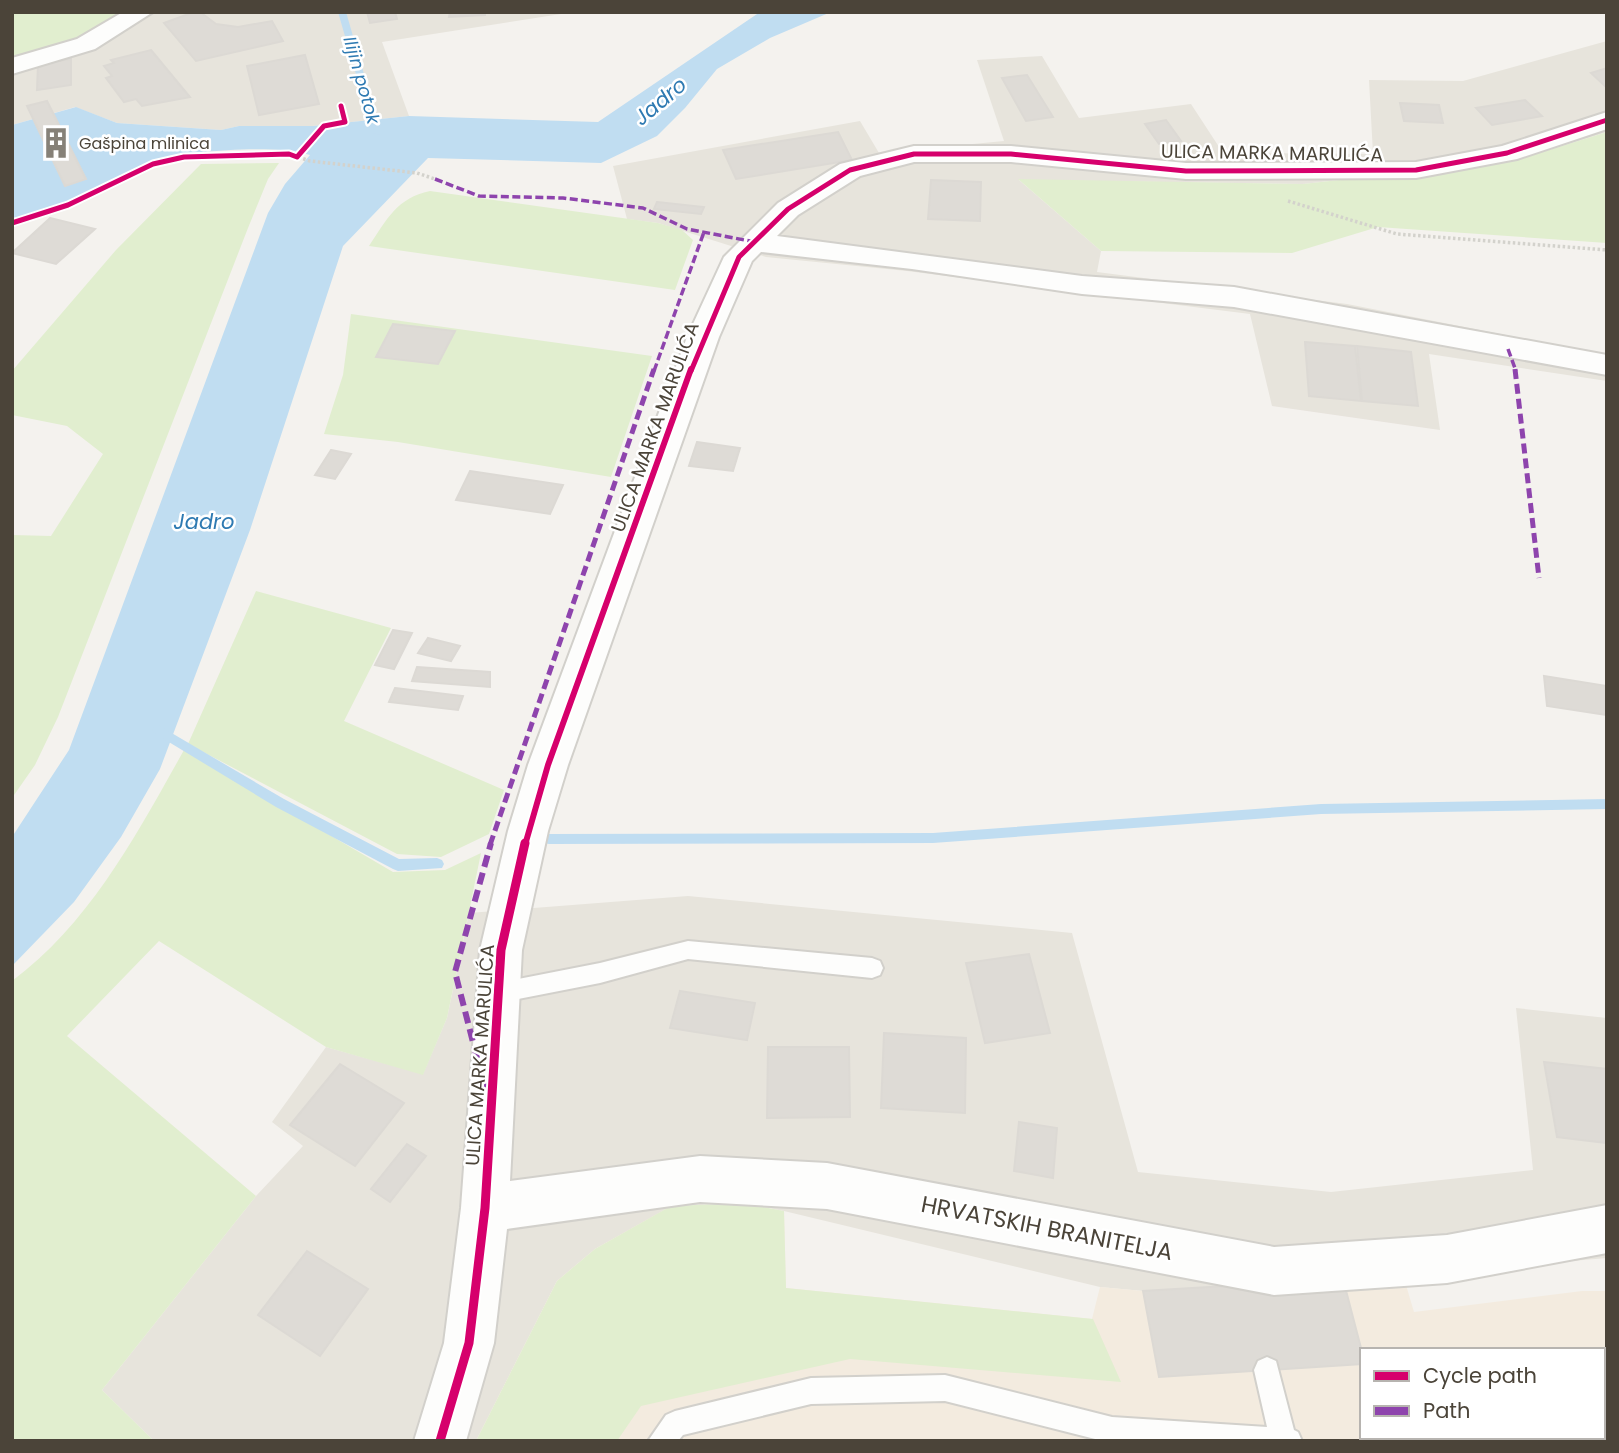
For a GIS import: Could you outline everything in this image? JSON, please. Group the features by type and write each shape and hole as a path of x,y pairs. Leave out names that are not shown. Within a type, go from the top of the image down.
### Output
{"street":[{"path":"12,66 86,44 141,12"},
{"name":"ULICA MARKA MARULIĆA","path":"440,1441 469,1343 485,1208 501,950 528,831 548,765 704,337 739,257 788,209 850,170 914,154 1011,154 1186,171 1416,170 1507,153 1607,120"},
{"path":"755,242 912,260 1082,285 1234,298 1607,365"},
{"name":"HRVATSKIH BRANITELJA","path":"485,1208 700,1178 827,1186 1246,1276 1274,1271 1447,1259 1607,1229"}],"lane":[{"path":"498,993 688,950 872,968"},
{"path":"1266,1370 1283,1440"},
{"path":"661,1441 675,1424 811,1391 945,1388 1112,1430 1289,1441"}],"path":[{"path":"296,157 324,126 345,122 341,106"},
{"path":"12,223 68,205 153,164 184,157 277,154 310,161 418,173 435,179"},
{"path":"1279,198 1397,234 1607,250"}],"shaded area":[{"path":"12,12 574,12 382,42 409,116 313,126 239,126 221,130 117,123 75,107 12,125"},
{"path":"1607,41 1607,132 1517,160 1303,184 1019,180 1101,251 1097,272 1347,304 1607,355 1607,381 1429,354 1440,430 1272,406 1250,314 907,271 766,257 658,223 627,219 613,166 860,121 879,153 1004,141 977,60 1042,56 1079,118 1191,104 1223,153 1373,154 1369,80 1463,81"},
{"path":"688,896 1072,933 1138,1172 1331,1192 1533,1170 1516,1008 1607,1018 1607,1258 1403,1275 1143,1291 1100,1287 742,1203 672,1206 595,1249 557,1281 476,1441 154,1441 102,1390 256,1196 303,1146 272,1122 326,1047 423,1074 447,1018 469,913"},
{"path":"671,1206 784,1211 786,1288 1092,1319 1100,1287 1143,1291 1403,1275 1414,1312 1582,1291 1607,1291 1607,1441 476,1441 557,1281 595,1249"}],"green space":[{"path":"12,12 135,12 96,34 21,59 12,57"},
{"path":"1607,132 1607,243 1378,227 1292,253 1101,251 1018,179 1303,184 1517,160"},
{"path":"279,163 268,179 248,228 58,717 35,765 12,798 12,535 51,536 103,454 67,426 12,415 12,371 116,250 201,164"},
{"path":"430,191 658,223 682,230 693,240 675,290 369,246 401,204"},
{"path":"351,314 652,356 611,477 398,442 324,434 343,375"},
{"path":"256,591 391,628 344,721 504,790 489,834 441,857 397,854 188,744"},
{"path":"184,750 393,872 445,870 481,853 447,1018 423,1075 326,1047 159,941 67,1036 256,1196 102,1390 154,1441 12,1441 12,981 40,958 88,905 129,845"},
{"path":"742,1203 784,1211 786,1288 1093,1319 1121,1382 850,1359 641,1406 617,1441 476,1441 557,1281 595,1249 671,1206"}],"water":[{"name":"Jadro","path":"760,12 831,12 770,38 717,69 685,108 657,136 601,163 428,158 343,246 250,530 160,769 121,837 74,902 12,966 12,837 69,750 268,213 285,184 310,155 256,149 210,151 170,157 146,165 98,189 12,220 12,125 76,107 117,123 221,130 239,126 313,126 409,116 598,122"}],"building":[{"path":"200,12 216,24 238,27 272,21 283,41 196,61 164,23"},
{"path":"367,12 395,12 397,19 370,23"},
{"path":"450,12 485,12 485,15 449,17"},
{"path":"151,50 190,97 142,106 136,99 124,102 106,78 112,76 104,66 114,63 111,60"},
{"path":"305,55 319,104 259,115 247,66"},
{"path":"71,59 71,85 37,90 38,64"},
{"path":"1607,68 1607,88 1591,73"},
{"path":"1027,75 1053,117 1026,121 1002,78"},
{"path":"1525,100 1542,116 1492,125 1476,108"},
{"name":"Gašpina mlinica","path":"47,101 86,179 65,186 27,106"},
{"path":"1400,103 1439,105 1443,123 1404,121"},
{"path":"1166,120 1181,141 1159,144 1145,124"},
{"path":"838,132 852,160 736,179 723,150"},
{"path":"931,180 981,182 980,221 928,219"},
{"path":"657,202 704,207 701,214 654,209"},
{"path":"50,218 95,229 56,264 12,253"},
{"path":"393,324 455,331 438,364 376,357"},
{"path":"1305,342 1355,346 1361,401 1309,396"},
{"path":"1357,346 1411,352 1418,406 1362,401"},
{"path":"697,442 740,448 733,471 689,466"},
{"path":"331,450 351,454 335,479 315,475"},
{"path":"470,471 563,485 550,514 456,500"},
{"path":"393,630 412,633 394,669 375,665"},
{"path":"428,638 460,646 451,661 418,653"},
{"path":"417,667 490,672 490,687 412,681"},
{"path":"1544,676 1607,686 1607,715 1547,706"},
{"path":"395,688 463,696 458,710 389,702"},
{"path":"1029,954 1050,1033 985,1043 966,963"},
{"path":"680,991 755,1003 747,1040 670,1028"},
{"path":"884,1033 966,1038 965,1113 881,1108"},
{"path":"768,1047 849,1047 850,1117 767,1118"},
{"path":"1544,1062 1607,1069 1607,1143 1557,1137"},
{"path":"340,1064 404,1103 355,1166 290,1125"},
{"path":"1019,1122 1057,1128 1053,1178 1014,1171"},
{"path":"407,1144 426,1156 390,1202 371,1189"},
{"path":"307,1251 368,1289 320,1356 258,1315"},
{"path":"1343,1279 1361,1348 1360,1364 1159,1377 1143,1291"}],"waterway":[{"name":"Ilijin potok","path":"342,12 377,133"},
{"path":"158,730 280,803 398,865 437,864"},
{"path":"549,839 933,838 1321,809 1607,804"}],"marked path":[{"path":"435,179 479,196 563,198 643,208 687,229 755,242"},
{"path":"486,1093 455,972 483,867 696,248 704,232"},
{"path":"1508,349 1517,375 1539,578"}],"cycle path":[{"path":"12,223 68,205 153,164 184,157 289,154 297,157 324,126 345,122 341,106"},
{"path":"440,1441 469,1343 485,1208 501,950 528,831 548,765 703,337 739,257 788,209 850,170 914,154 1011,154 1186,171 1416,170 1507,153 1607,120"}],"place":[{"name":"Gašpina mlinica","path":"56,143"}]}
